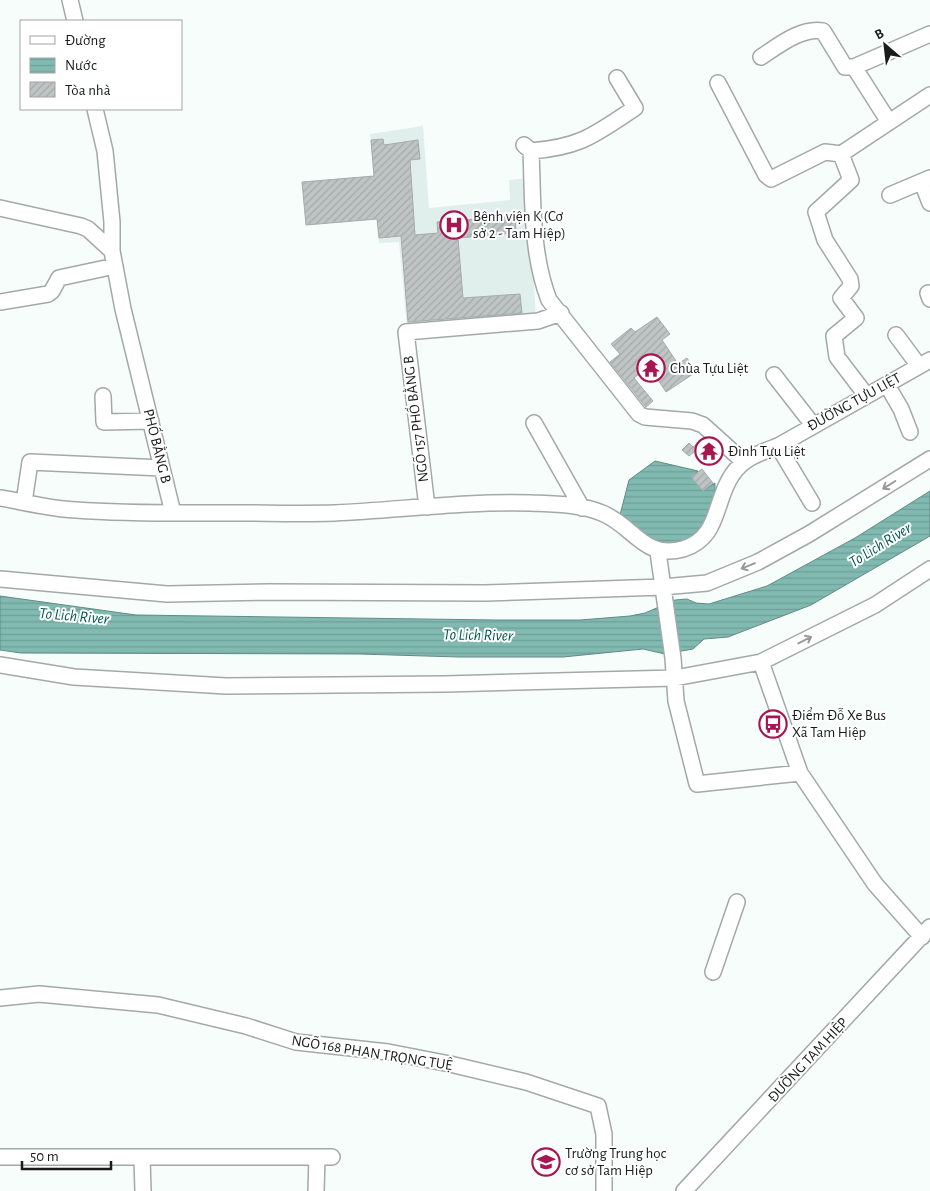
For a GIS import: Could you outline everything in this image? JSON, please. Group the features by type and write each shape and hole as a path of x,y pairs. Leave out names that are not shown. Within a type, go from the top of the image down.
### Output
{"street":[{"path":"70,0 75,20"},
{"path":"761,57 789,38 817,30 823,31 845,67 854,67 930,34"},
{"path":"854,67 889,122"},
{"path":"617,78 635,108 576,144 560,149 527,148 541,280 549,300 639,414 645,417 692,421 703,425 744,462"},
{"path":"718,83 766,175 771,179 825,152 841,154 930,95"},
{"name":"PHỐ BẰNG B","path":"95,110 105,151 112,222 112,251 123,309 173,513"},
{"path":"841,154 851,180 816,212 825,240 850,279 851,286 840,298 856,318 834,336 837,357 866,395"},
{"path":"890,195 926,180 930,203"},
{"path":"0,208 81,226 88,229 112,251"},
{"path":"0,302 48,294 52,291 55,281 59,278 115,266"},
{"name":"NGÕ 157 PHỐ BẰNG B","path":"427,507 406,332 538,321 561,313"},
{"path":"896,335 924,363"},
{"name":"ĐƯỜNG TỰU LIỆT","path":"658,552 684,549 697,544 707,534 714,524 726,485 733,473 752,456 778,446 924,363"},
{"path":"774,375 813,425"},
{"path":"887,385 901,409 910,432"},
{"path":"103,396 104,422 151,421"},
{"path":"534,423 582,508"},
{"path":"778,446 812,503"},
{"path":"0,579 167,594 289,592 664,594 707,583 758,562 809,534 930,459"},
{"path":"24,502 30,462 162,468"},
{"path":"0,498 74,510 173,513 334,513 530,503 582,508 602,513 624,526 646,546 658,552 673,658 676,701 697,784 800,773"},
{"path":"0,665 74,677 226,686 445,684 675,678 761,662 875,605 930,569"},
{"path":"761,662 800,773 875,884 926,932"},
{"path":"713,972 737,902"},
{"name":"ĐƯỜNG TAM HIỆP","path":"684,1191 926,932"},
{"name":"NGÕ 168 PHAN TRỌNG TUỆ","path":"0,998 39,994 158,1005 262,1030 296,1042 388,1052 526,1082 598,1106 604,1134 604,1191"},
{"path":"0,1158 332,1157"},
{"path":"142,1158 143,1191"},
{"path":"316,1191 317,1158"}],"shaded area":[{"name":"Bệnh viện K (Cơ sở 2 - Tam Hiệp)","path":"423,126 429,208 510,200 509,180 528,178 536,319 407,329 399,242 379,243 370,134"}],"water":[{"path":"655,461 698,471 694,475 704,490 715,483 715,500 695,542 658,547 620,515 629,480"},
{"name":"To Lich River","path":"930,491 930,536 811,605 728,637 704,639 693,649 665,654 643,649 563,657 21,653 0,650 0,596 136,615 496,620 580,620 630,616 645,613 675,600 687,599 696,603 709,604 767,586 855,538"}],"building":[{"path":"383,139 384,145 418,140 420,159 410,160 415,235 438,233 437,222 515,216 516,233 458,238 463,298 520,294 522,313 408,322 401,236 379,238 377,219 306,225 302,182 374,176 371,140"},
{"path":"657,317 670,334 662,340 678,364 687,358 696,372 666,392 649,366 634,378 653,401 646,407 610,362 620,354 611,344 631,328 635,332"},
{"name":"Đình Tựu Liệt","path":"703,439 720,453 706,464 695,451 689,456 682,450 689,443 693,447"},
{"path":"702,469 713,483 703,491 691,477"}],"place":[{"name":"Bệnh viện K (Cơ sở 2 - Tam Hiệp)","path":"454,225"},
{"name":"Chùa Tựu Liệt","path":"651,368"},
{"name":"Đình Tựu Liệt","path":"709,451"},
{"name":"Điểm Đỗ Xe Bus Xã Tam Hiệp","path":"773,724"},
{"name":"Trường Trung học cơ sở Tam Hiệp","path":"546,1162"}]}
